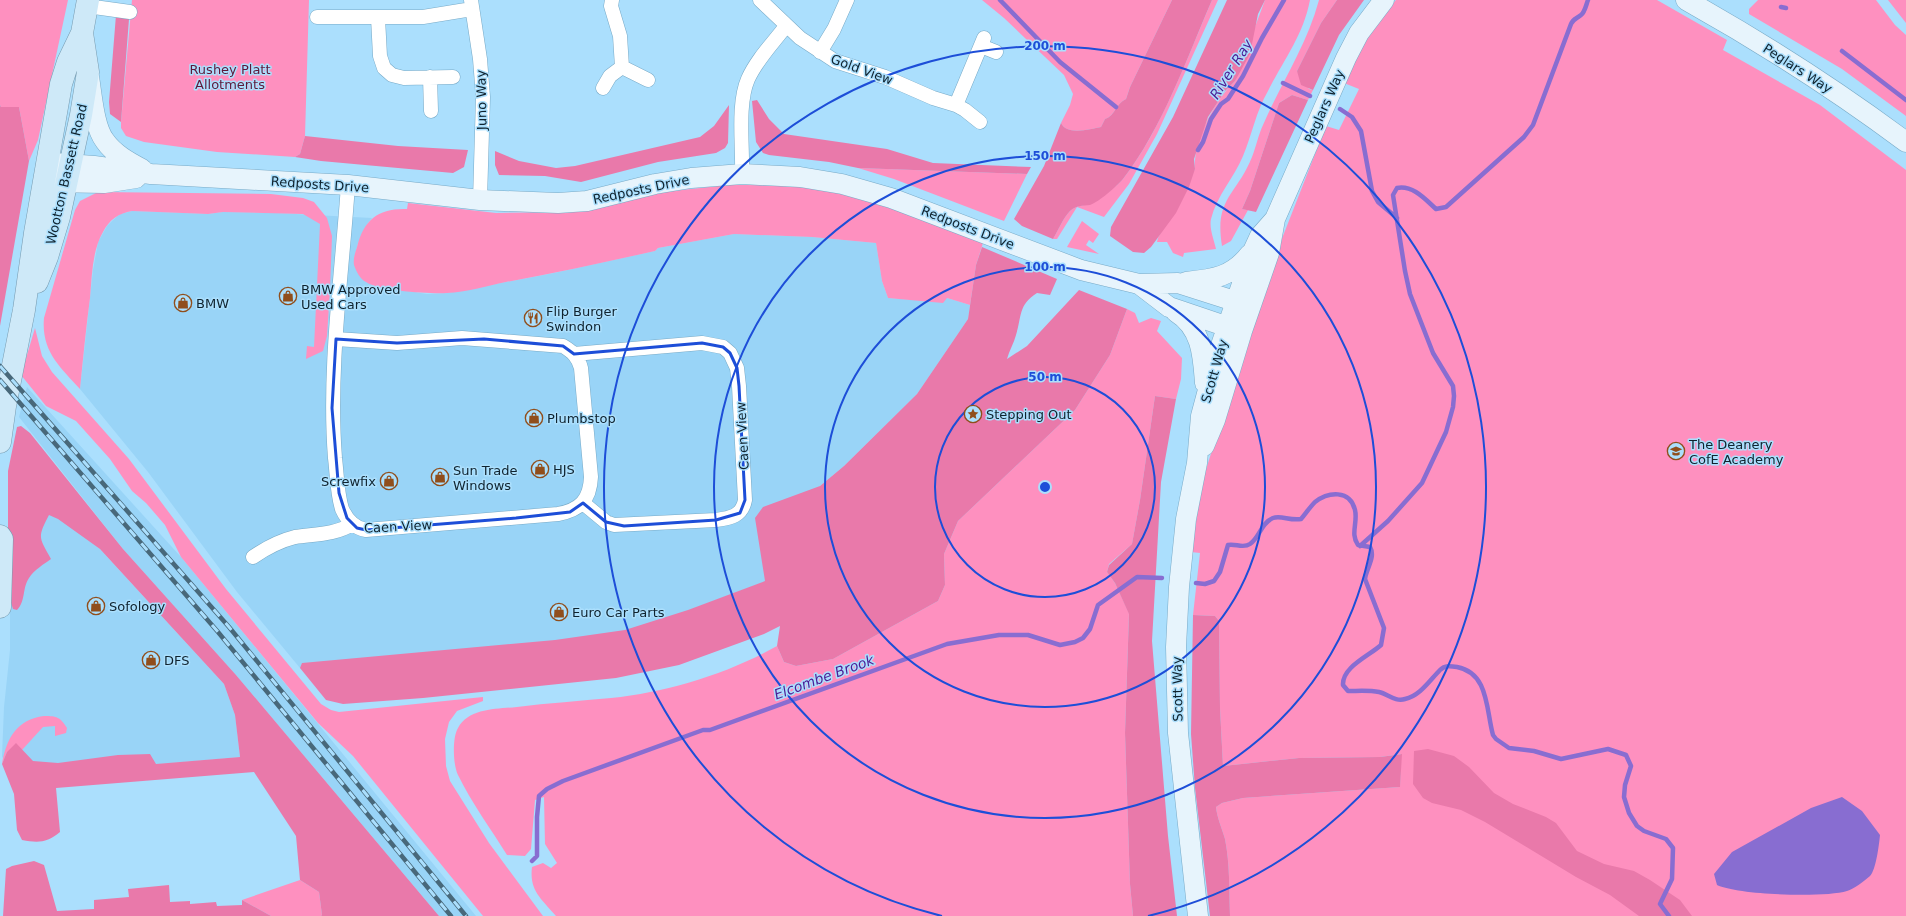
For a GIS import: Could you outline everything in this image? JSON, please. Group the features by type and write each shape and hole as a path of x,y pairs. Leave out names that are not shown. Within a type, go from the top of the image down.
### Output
{"main road":[{"name":"Peglars Way","path":"1243,303 1269,254 1275,219 1346,58 1359,33 1384,0"},
{"name":"Peglars Way","path":"1686,0 1791,62 1855,105 1906,142"},
{"name":"Wootton Bassett Road","path":"0,442 5,406 24,310 61,84 68,62 82,33 87,3"},
{"name":"Wootton Bassett Road","path":"24,310 52,242 69,173 88,72 82,33"},
{"path":"88,72 98,124 104,141 121,156 151,174"},
{"name":"Redposts Drive","path":"46,172 69,173 104,183 132,179 151,174 348,185 480,200 578,202 673,180 742,174 800,177 858,188 891,198 1062,264 1139,284 1178,283 1243,303"},
{"name":"Peglars Way","path":"1234,329 1243,303 1254,249 1260,236 1275,219"},
{"path":"1178,283 1208,280 1228,274 1241,265 1254,249"},
{"name":"Redposts Drive","path":"1139,284 1169,307 1234,329"},
{"path":"1169,307 1188,321 1199,339 1203,362 1206,397"},
{"name":"Scott Way","path":"1198,916 1180,762 1176,655 1178,603 1186,518 1197,463 1200,421 1206,397 1234,329"},
{"name":"Scott Way","path":"1197,463 1215,420 1234,329"},
{"path":"0,536 2,539 0,607"}],"street":[{"path":"612,0 611,6 620,36 622,67"},
{"name":"Gold View","path":"760,0 786,26 820,52 840,64 885,77 933,98 956,105 980,122"},
{"path":"820,52 834,29 846,0"},
{"path":"87,3 130,12"},
{"path":"317,17 378,18 435,16 472,4"},
{"name":"Juno Way","path":"472,4 480,59 483,97 480,200"},
{"path":"378,18 380,56 386,70 397,77 453,77"},
{"path":"742,174 744,92 748,79 760,60 786,26"},
{"path":"956,105 983,42 996,52"},
{"path":"622,67 648,80"},
{"path":"603,88 610,76 622,67"},
{"path":"430,77 431,111"},
{"name":"Caen View","path":"348,185 336,339 332,424 339,493 342,508 352,524 357,528 366,530 516,518 570,512 583,503 606,522 624,526 716,520 740,513 744,508 745,500 739,386 734,360 730,353 722,347 713,344 689,343 574,354"},
{"path":"336,339 397,343 462,338 564,346 579,360 581,368 591,477 591,487 583,503"},
{"path":"253,557 269,546 286,540 334,532 344,529 352,524"}],"highlighted area":[{"path":"336,339 397,343 484,339 563,346 574,354 702,343 723,347 730,353 737,368 739,386 745,500 740,513 716,520 624,526 606,522 583,503 570,512 516,518 366,530 357,528 347,518 339,493 332,408"}],"shaded area":[{"path":"1172,0 1212,0 1162,116 1137,159 1123,179 1103,197 1090,205 1077,207 1070,211 1053,239 1022,226 1014,219 1044,166 1061,123 1064,127 1073,131 1101,127 1105,119 1111,115 1120,103 1126,99 1130,87"},
{"path":"1227,0 1265,0 1258,14 1250,54 1235,81 1225,91 1208,117 1194,159 1195,169 1189,187 1176,213 1151,247 1144,253 1133,252 1110,236 1111,227 1173,117"},
{"path":"1337,0 1364,0 1339,35 1313,90 1301,85 1297,71 1321,23"},
{"path":"116,15 129,19 121,122 110,114 109,102"},
{"path":"1292,95 1308,100 1256,212 1242,209 1250,191 1279,103"},
{"path":"757,100 769,119 784,134 887,149 933,163 1031,167 1027,174 858,168 829,162 769,155 763,153 756,142 752,101"},
{"path":"0,105 1,107 19,107 29,161 0,326"},
{"path":"729,105 728,143 725,148 716,153 658,162 581,182 545,176 499,175 495,165 495,151 519,161 556,168 575,166 700,137 714,126"},
{"path":"305,136 398,146 468,150 464,167 453,173 321,161 295,157 300,154"},
{"path":"132,211 208,214 223,212 276,213 372,218 358,243 354,259 377,286 427,294 448,293 554,273 655,251 658,248 734,234 812,237 876,243 882,281 888,298 915,300 947,298 970,305 968,319 917,394 844,466 775,523 796,576 686,631 315,673 300,668 237,592 148,472 80,389 93,270 98,242 107,226 113,220 120,214"},
{"path":"982,247 1057,279 1050,295 1037,293 1027,302 1022,311 1015,338 1007,359 1027,346 1079,290 1127,309 1110,355 1075,410 958,521 944,554 945,585 938,601 833,659 796,666 784,662 777,646 780,626 764,634 679,665 616,678 423,698 343,704 326,700 300,668 302,663 555,640 625,630 688,610 765,581 755,518 763,507 820,486 844,466 917,394 968,319 976,265"},
{"path":"27,387 181,557 476,916 439,916 236,675 123,549 19,417"},
{"path":"1155,396 1176,399 1161,482 1152,641 1168,836 1177,916 1133,916 1130,884 1125,733 1129,614 1115,583 1107,572 1109,565 1132,544"},
{"path":"21,426 30,433 123,549 236,675 439,916 321,916 319,892 300,880 296,836 254,772 56,788 60,832 51,838 42,841 33,842 22,840 17,830 14,794 2,764 7,752 16,743 33,761 58,763 118,755 150,754 156,764 240,757 235,715 224,684 100,549 58,519 49,515 41,533 41,537 51,559 39,567 31,575 25,586 22,603 17,610 13,609 8,593 8,471 17,427"},
{"path":"53,498 224,684 235,715 240,757 137,766 8,772 2,756 4,707 10,650 10,598"},
{"path":"1193,615 1215,616 1219,621 1220,708 1223,766 1299,758 1380,757 1402,754 1400,787 1243,798 1222,803 1216,807 1227,848 1230,916 1210,916 1195,788 1191,734"},
{"path":"1428,749 1454,756 1469,767 1494,793 1513,804 1546,817 1556,823 1577,851 1604,864 1634,871 1650,880 1680,900 1692,916 1639,916 1610,895 1576,877 1485,822 1461,810 1432,803 1423,798 1413,784 1414,751"},
{"path":"1842,797 1862,811 1880,835 1877,857 1872,873 1859,885 1853,889 1836,893 1801,895 1743,891 1717,885 1714,874 1732,852 1811,808"},
{"path":"34,861 44,865 57,911 94,909 94,900 129,897 128,889 169,885 170,902 190,901 190,904 216,902 217,906 242,905 242,900 271,916 3,916 6,869 12,866"}],"green space":[{"path":"0,0 68,0 38,140 29,161 19,107 1,107 0,105"},
{"name":"Rushey Platt Allotments","path":"132,0 309,0 305,136 300,154 295,157 217,152 144,142 126,136 121,128 121,122"},
{"path":"982,0 1172,0 1130,87 1126,99 1120,103 1111,115 1105,119 1101,127 1073,131 1064,127 1061,123 1070,105 1073,94 1064,75 1004,18"},
{"path":"1212,0 1218,0 1157,134 1129,184 1104,217 1077,207 1093,203 1123,179 1150,139 1173,92"},
{"path":"1265,0 1310,0 1303,25 1264,99 1243,156 1217,202 1211,219 1212,234 1216,249 1184,253 1183,257 1173,253 1167,242 1157,242 1158,238 1195,169 1195,158 1198,146 1207,122 1220,99 1235,81"},
{"path":"1319,0 1337,0 1321,23 1297,71 1309,89 1313,90 1308,100 1292,95 1279,103 1250,191 1242,209 1248,210 1231,241 1222,246 1220,230 1221,217 1224,207 1252,157 1270,109 1308,33"},
{"path":"1396,0 1657,0 1727,40 1723,50 1820,105 1906,170 1906,916 1230,916 1227,848 1216,807 1222,803 1243,798 1400,787 1401,754 1380,757 1299,758 1223,766 1220,708 1219,621 1215,616 1193,615 1200,553 1191,552 1203,479 1265,282 1326,126 1339,130 1359,89 1344,83 1373,26"},
{"path":"1758,0 1876,0 1895,25 1906,35 1906,116 1842,69 1749,14 1749,9"},
{"path":"1888,0 1906,0 1906,23"},
{"path":"858,168 1027,174 1004,221 894,179"},
{"path":"727,185 792,186 841,193 889,207 983,243 976,265 970,305 947,298 943,303 888,298 882,281 876,243 812,237 734,234 658,248 655,251 562,271 447,293 429,293 382,288 362,279 354,265 354,256 360,237 369,222 381,213 397,209 407,209 408,203 496,213 575,212 664,192"},
{"path":"98,192 271,194 303,198 314,202 327,218 332,236 327,336 323,351 306,359 307,346 314,347 320,224 303,214 223,212 208,214 132,211 123,213 111,221 99,239 92,272 80,389 53,358 46,340 44,318 75,210 80,201"},
{"path":"1077,207 1057,239 1053,239 1067,214"},
{"path":"1082,221 1099,234 1093,243 1089,240 1086,245 1099,254 1067,247"},
{"path":"1127,309 1135,313 1139,323 1151,318 1161,321 1157,331 1182,358 1181,379 1176,399 1155,396 1132,544 1109,564 1107,572 1115,583 1129,613 1125,733 1130,884 1133,916 556,916 541,899 535,889 532,875 532,867 543,863 551,868 557,863 545,844 544,797 535,800 531,849 525,856 507,855 481,815 456,771 454,752 455,738 456,732 463,721 476,713 492,709 611,698 675,686 718,673 777,646 784,662 796,666 833,659 938,601 945,585 944,554 958,521 1075,410 1110,355"},
{"path":"35,328 42,356 52,372 129,459 226,589 321,704 331,710 339,712 483,697 483,701 457,711 449,722 445,739 446,766 450,781 489,843 543,916 483,916 353,756 318,723 181,557 165,525 146,503 132,491 110,459 76,421 46,406 21,375"},
{"path":"44,716 52,716 60,719 67,728 66,733 55,736 55,726 43,727 22,750 7,752 2,764 6,746 14,732 27,721"},
{"path":"300,880 319,892 321,916 271,916 242,900"}],"waterway":[{"name":"River Ray","path":"1000,0 1060,62 1116,107"},
{"name":"River Ray","path":"1198,150 1203,142 1211,119 1221,104 1228,99 1243,76 1262,38 1284,0"},
{"path":"1360,546 1388,521 1422,483 1446,432 1453,407 1453,386 1433,353 1410,294 1393,195 1397,188 1408,189 1423,197 1436,209 1446,207 1524,137 1533,125 1571,24 1582,14 1588,0"},
{"path":"1781,7 1786,8"},
{"path":"1842,51 1906,100"},
{"path":"1283,83 1310,96"},
{"path":"1340,109 1352,117 1361,131 1372,191 1378,202 1397,218"},
{"name":"Elcombe Brook","path":"1196,583 1205,584 1214,581 1220,572 1228,545 1245,546 1250,544 1269,520 1276,517 1301,519 1315,502 1326,496 1338,494 1348,498 1352,503 1356,514 1354,532 1356,541 1358,545 1370,547 1372,551 1365,579 1384,628 1381,645 1351,667 1344,679 1343,685 1348,691 1375,691 1401,700 1415,695 1442,668 1448,666 1457,667 1467,671 1475,677 1481,685 1487,704 1493,735 1496,739 1509,748 1534,751 1561,759 1608,749 1626,755 1631,766 1625,785 1624,797 1629,813 1637,826 1644,831 1666,839 1673,848 1672,879 1660,904 1669,916"},
{"name":"Elcombe Brook","path":"532,861 537,856 537,817 539,796 547,789 563,781 703,730 710,730 947,644 999,635 1028,635 1060,645 1075,642 1083,638 1090,629 1098,605 1137,577 1162,578"}],"railway":[{"path":"0,366 229,627 466,916"},
{"path":"0,380 218,632 451,916"}],"place":[{"name":"BMW Approved Used Cars","path":"288,296"},
{"name":"BMW","path":"183,303"},
{"name":"Flip Burger Swindon","path":"533,318"},
{"name":"Stepping Out","path":"973,414"},
{"name":"Plumbstop","path":"534,418"},
{"name":"The Deanery CofE Academy","path":"1676,451"},
{"name":"HJS","path":"540,469"},
{"name":"Sun Trade Windows","path":"440,477"},
{"name":"Screwfix","path":"389,481"},
{"name":"Sofology","path":"96,606"},
{"name":"Euro Car Parts","path":"559,612"},
{"name":"DFS","path":"151,660"}]}
